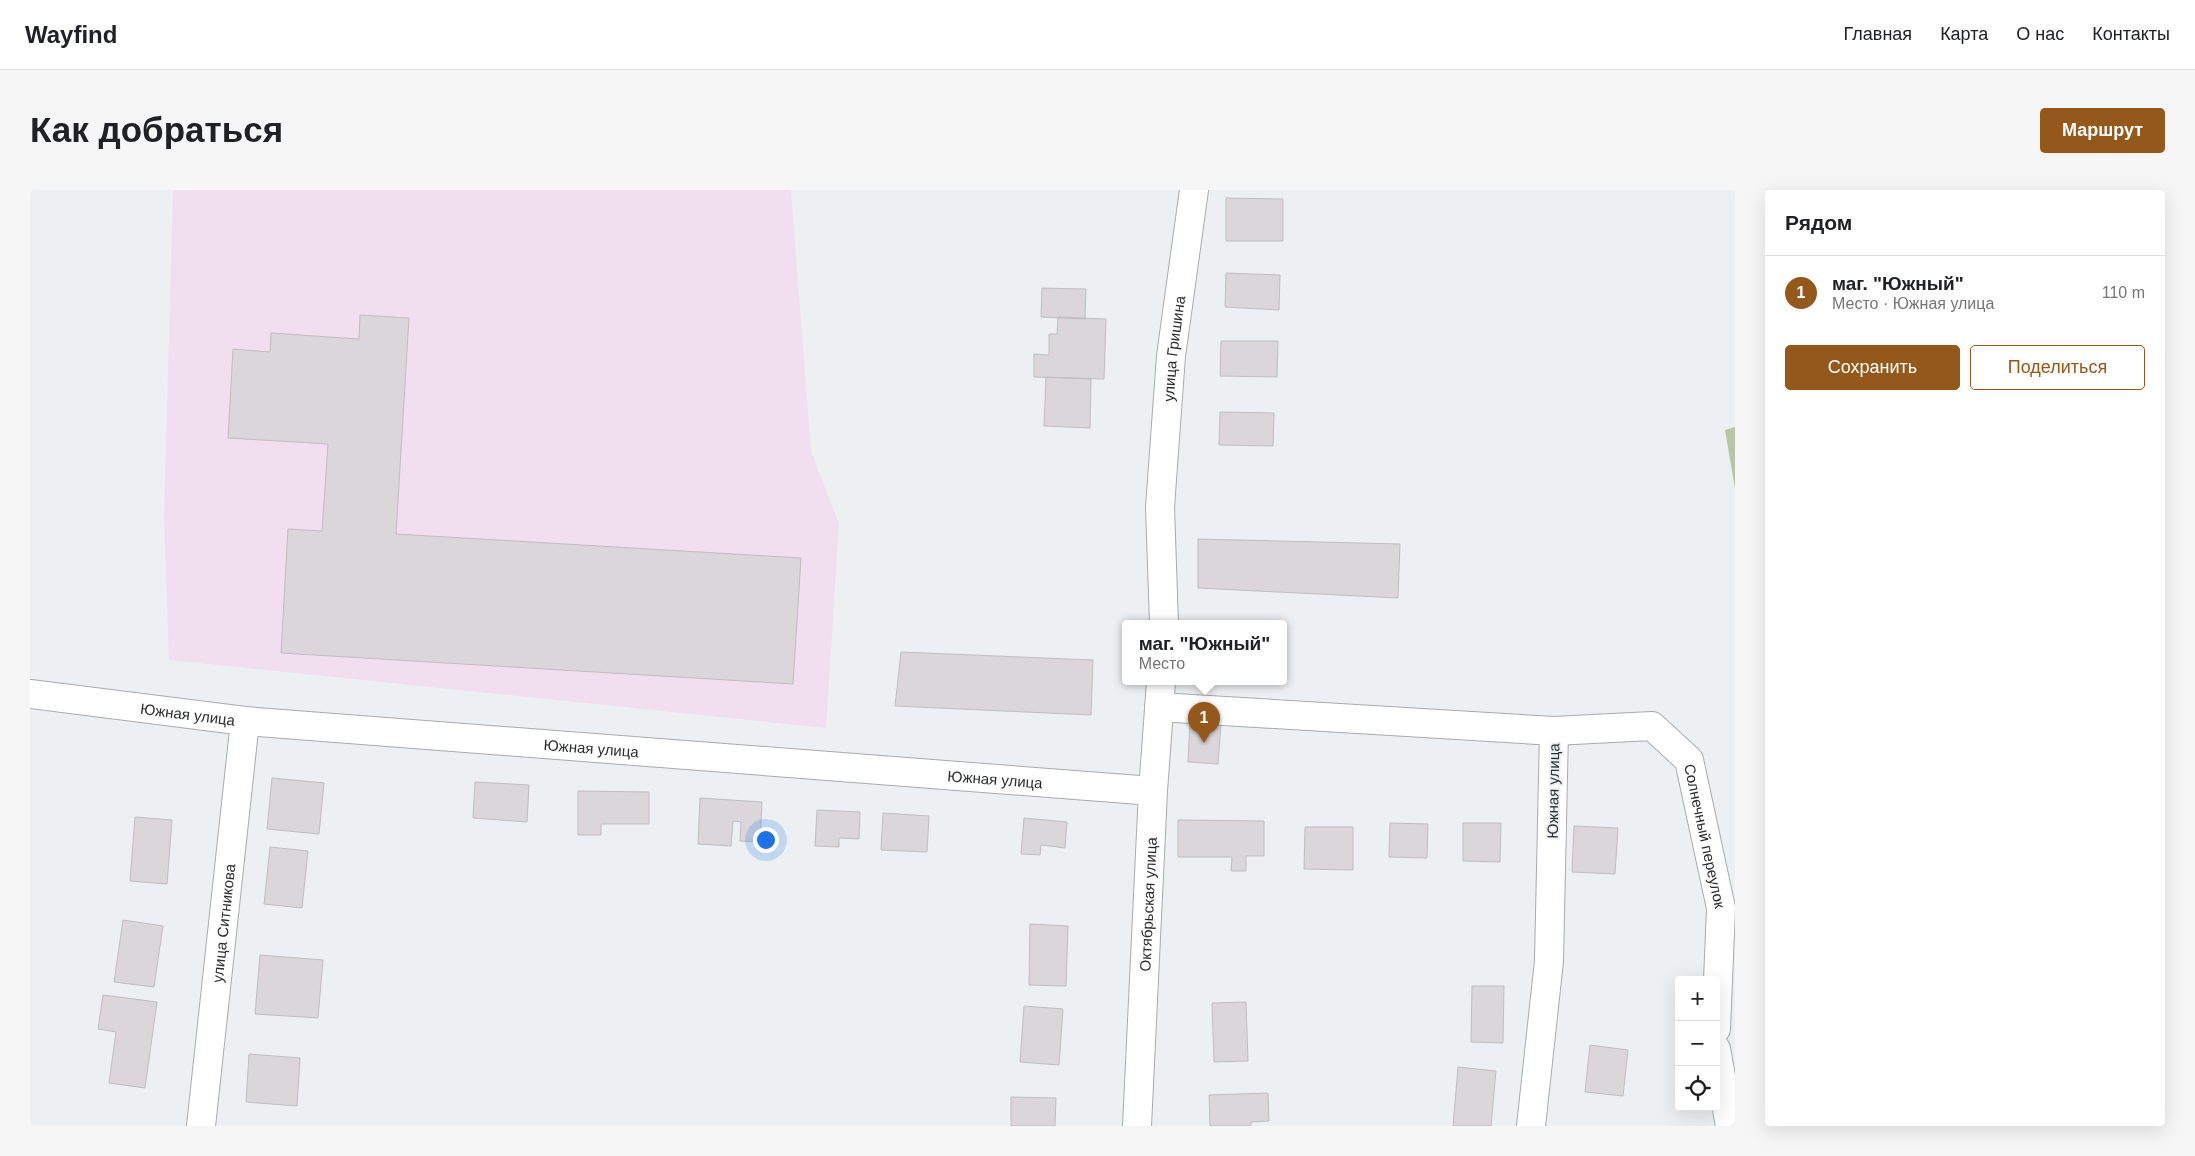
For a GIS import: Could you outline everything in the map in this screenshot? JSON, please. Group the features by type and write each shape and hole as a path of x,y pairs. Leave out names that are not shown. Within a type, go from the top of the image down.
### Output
{"street":[{"name":"улица Гришина","path":"1164,620 1160,507 1171,356 1194,190"},
{"name":"Южная улица","path":"30,694 245,721 1153,791"},
{"name":"Южная улица","path":"1160,694 1554,731 1549,961 1531,1126"},
{"name":"Октябрьская улица","path":"1136,1126 1153,791 1160,694"},
{"name":"улица Ситникова","path":"201,1126 245,721"},
{"name":"Солнечный переулок","path":"1554,731 1652,726 1689,760 1721,908 1716,1021"},
{"path":"1719,1066 1730,1126"}],"shaded area":[{"path":"173,190 791,190 811,451 839,524 826,728 169,660 164,516"}],"green space":[{"path":"1735,427 1735,489 1725,430"}],"building":[{"path":"1226,198 1283,199 1283,241 1226,241"},
{"path":"1226,273 1280,275 1279,310 1225,307"},
{"path":"1042,288 1086,289 1085,319 1041,317"},
{"path":"360,315 409,318 396,534 801,558 793,684 281,653 288,529 322,531 328,444 228,438 233,349 270,352 271,333 359,339"},
{"path":"1058,317 1106,319 1104,379 1034,377 1034,354 1049,355 1049,334 1057,334"},
{"path":"1221,341 1278,341 1277,377 1220,376"},
{"path":"1046,377 1091,379 1090,428 1044,426"},
{"path":"1220,412 1274,413 1273,446 1219,445"},
{"path":"1198,539 1400,544 1398,598 1198,588"},
{"path":"901,652 1093,660 1091,715 895,706"},
{"path":"1190,722 1221,724 1218,764 1188,762"},
{"path":"272,778 324,783 319,834 267,829"},
{"path":"475,782 529,785 527,822 473,818"},
{"path":"578,791 649,792 649,824 601,824 601,835 578,835"},
{"path":"700,798 762,802 760,842 740,841 741,822 733,821 731,846 698,844"},
{"path":"817,810 860,812 859,839 839,838 839,847 815,846"},
{"path":"883,813 929,816 927,852 881,850"},
{"path":"135,817 172,820 167,884 130,881"},
{"path":"1024,818 1067,822 1065,848 1041,845 1040,855 1021,854"},
{"path":"1178,820 1264,821 1264,856 1246,856 1246,871 1231,871 1232,857 1178,857"},
{"path":"1390,823 1428,824 1427,858 1389,857"},
{"path":"1463,823 1501,823 1500,862 1463,861"},
{"path":"1574,826 1618,828 1615,874 1572,872"},
{"path":"1305,827 1353,827 1353,870 1304,869"},
{"path":"270,847 308,851 302,908 264,904"},
{"path":"123,920 163,926 154,987 114,982"},
{"path":"1030,924 1068,926 1066,986 1029,985"},
{"path":"260,955 323,960 318,1018 255,1014"},
{"path":"1472,986 1504,986 1503,1043 1471,1042"},
{"path":"103,995 157,1002 145,1088 109,1083 116,1032 98,1029"},
{"path":"1246,1002 1248,1061 1214,1062 1212,1003"},
{"path":"1024,1006 1063,1009 1059,1065 1020,1062"},
{"path":"1590,1045 1628,1050 1623,1096 1585,1092"},
{"path":"249,1054 300,1058 297,1106 246,1102"},
{"path":"1458,1067 1496,1071 1491,1126 1453,1126"},
{"path":"1268,1093 1269,1121 1251,1122 1251,1126 1210,1126 1209,1095"},
{"path":"1011,1097 1056,1098 1055,1126 1011,1126"}],"place":[{"name":"маг. \"Южный\"","path":"1204,743"}]}
